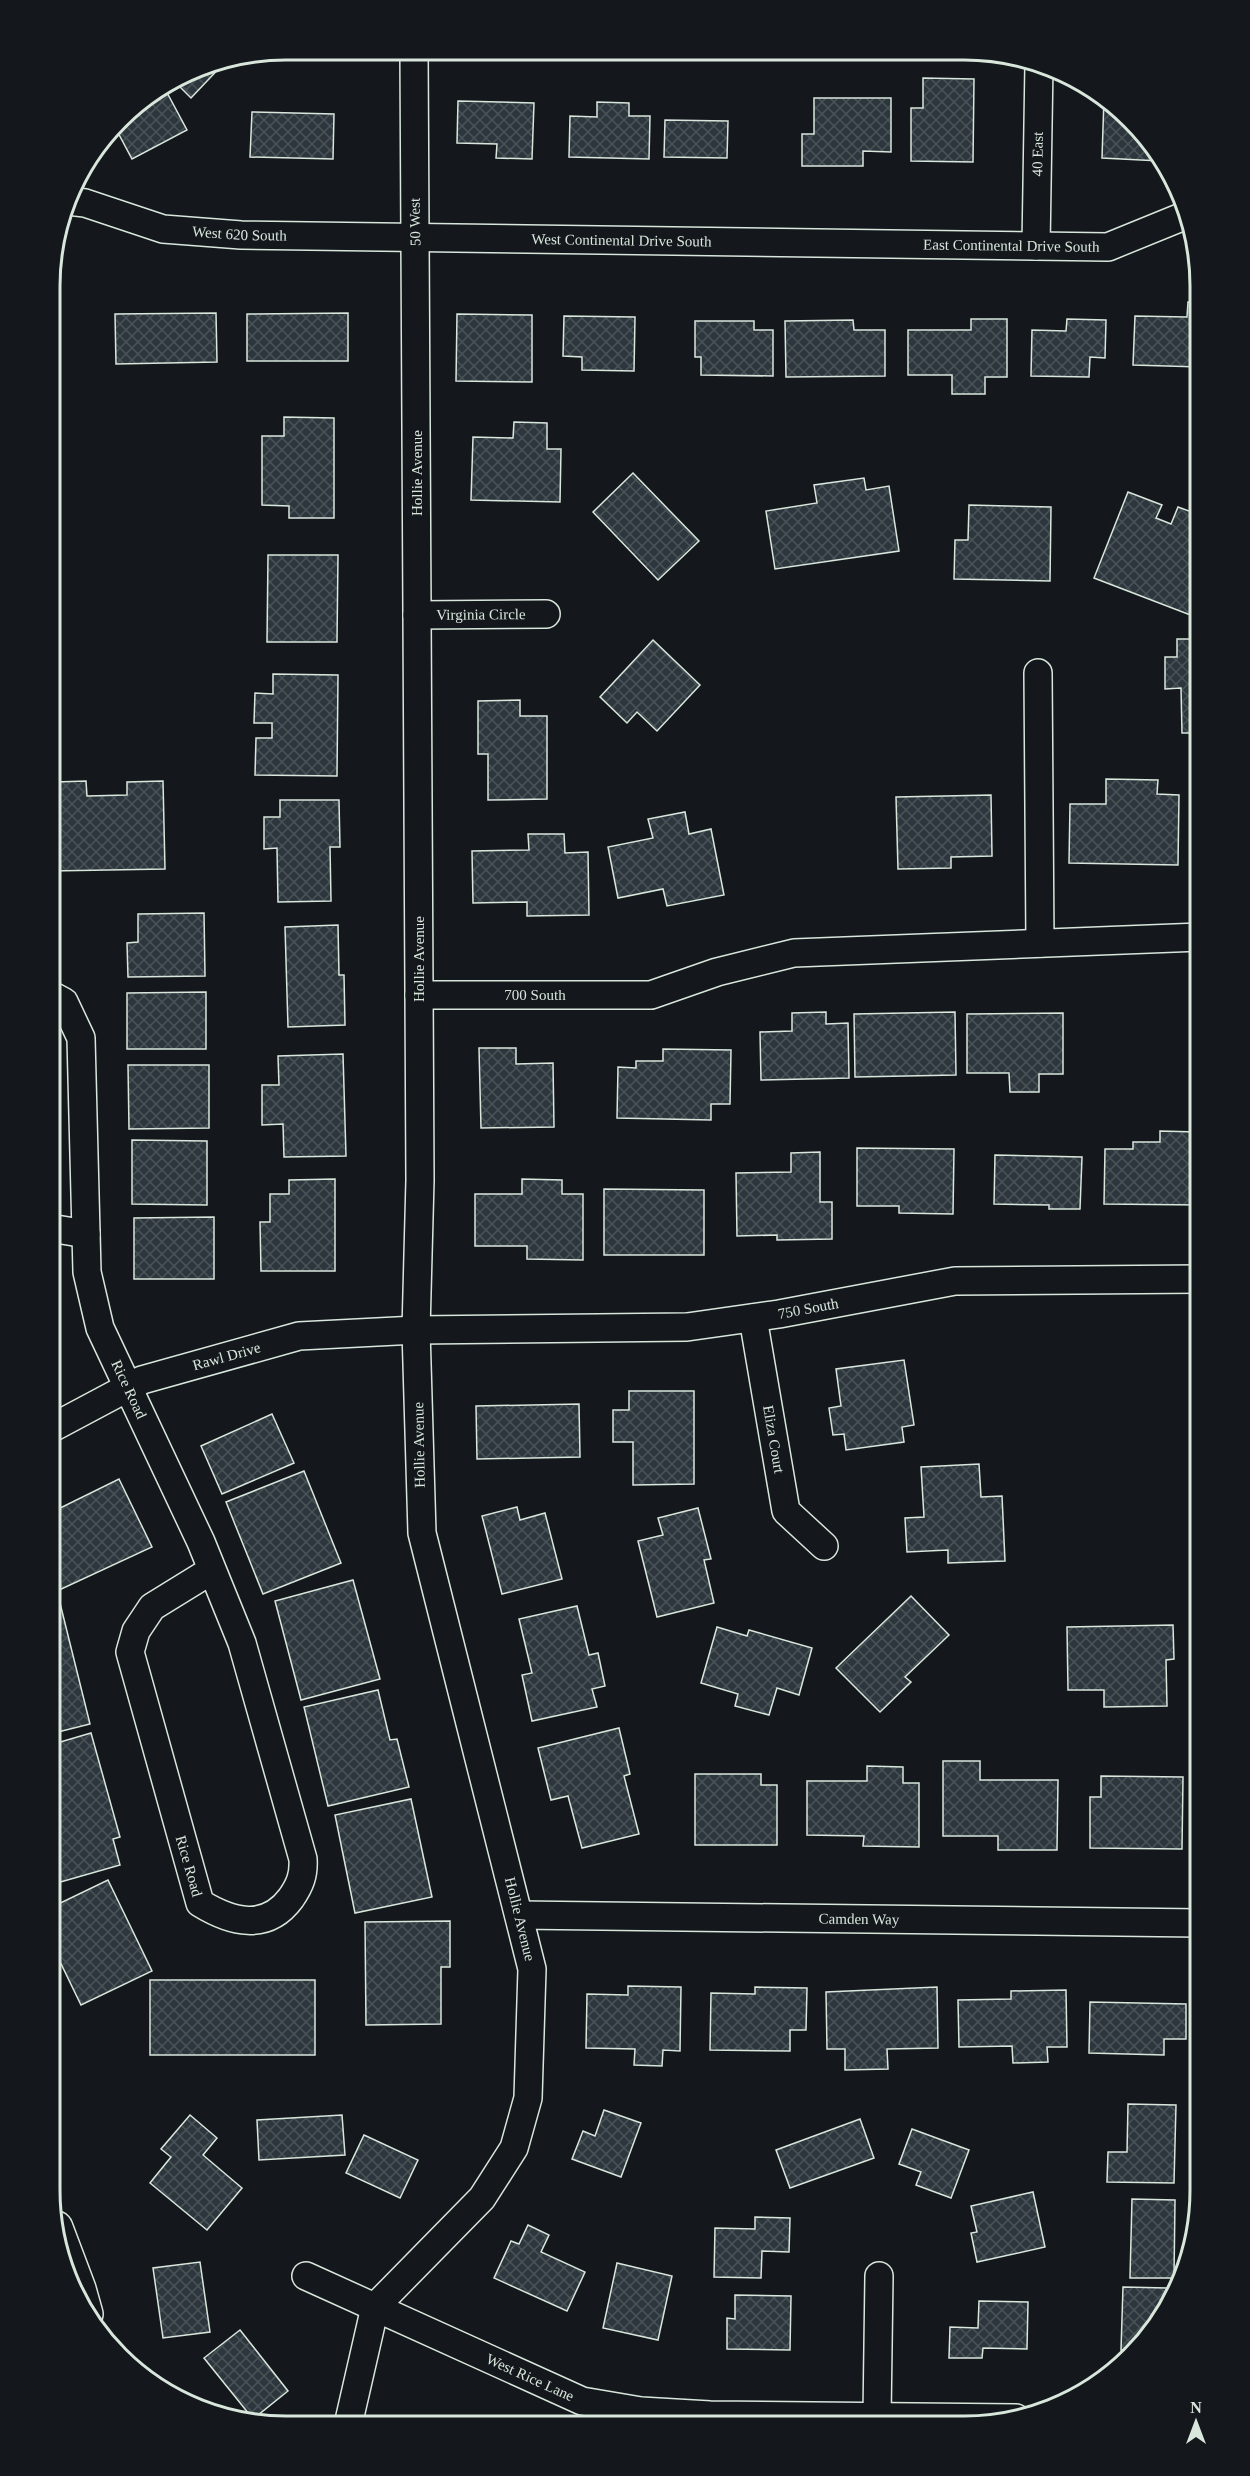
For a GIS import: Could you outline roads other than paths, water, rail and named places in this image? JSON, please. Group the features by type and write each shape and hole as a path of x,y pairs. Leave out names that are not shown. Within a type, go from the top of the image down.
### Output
{"street":[{"name":"50 West","path":"414,60 416,394"},
{"name":"40 East","path":"1036,246 1039,73"},
{"name":"West 620 South","path":"76,202 86,203 163,229 241,235 415,237"},
{"name":"East Continental Drive South","path":"828,243 1108,247 1179,218"},
{"name":"West Continental Drive South","path":"415,237 828,243"},
{"name":"Hollie Avenue","path":"375,2307 482,2198 514,2148 528,2098 532,1969 422,1533 416,1330 420,1180 416,394"},
{"name":"Virginia Circle","path":"417,615 546,614"},
{"path":"1038,673 1040,943"},
{"name":"700 South","path":"419,995 651,995 717,972 794,952 1190,937"},
{"name":"Rice Road","path":"60,1000 64,1002 81,1038 87,1272 100,1328 212,1570 242,1643 303,1859 304,1873 297,1889 285,1905 267,1919 237,1920 218,1914 200,1904 130,1652 136,1631 152,1607 212,1570"},
{"path":"60,1230 86,1234"},
{"name":"750 South","path":"416,1330 687,1327 753,1318 956,1281 1190,1278"},
{"name":"Eliza Court","path":"753,1318 786,1511 824,1546"},
{"name":"Rawl Drive","path":"60,1424 142,1380 299,1336 416,1330"},
{"name":"Camden Way","path":"519,1915 1190,1923"},
{"name":"West Rice Lane","path":"306,2276 582,2401 640,2411 818,2416"},
{"path":"877,2416 879,2276"},
{"path":"350,2416 375,2307"}]}
